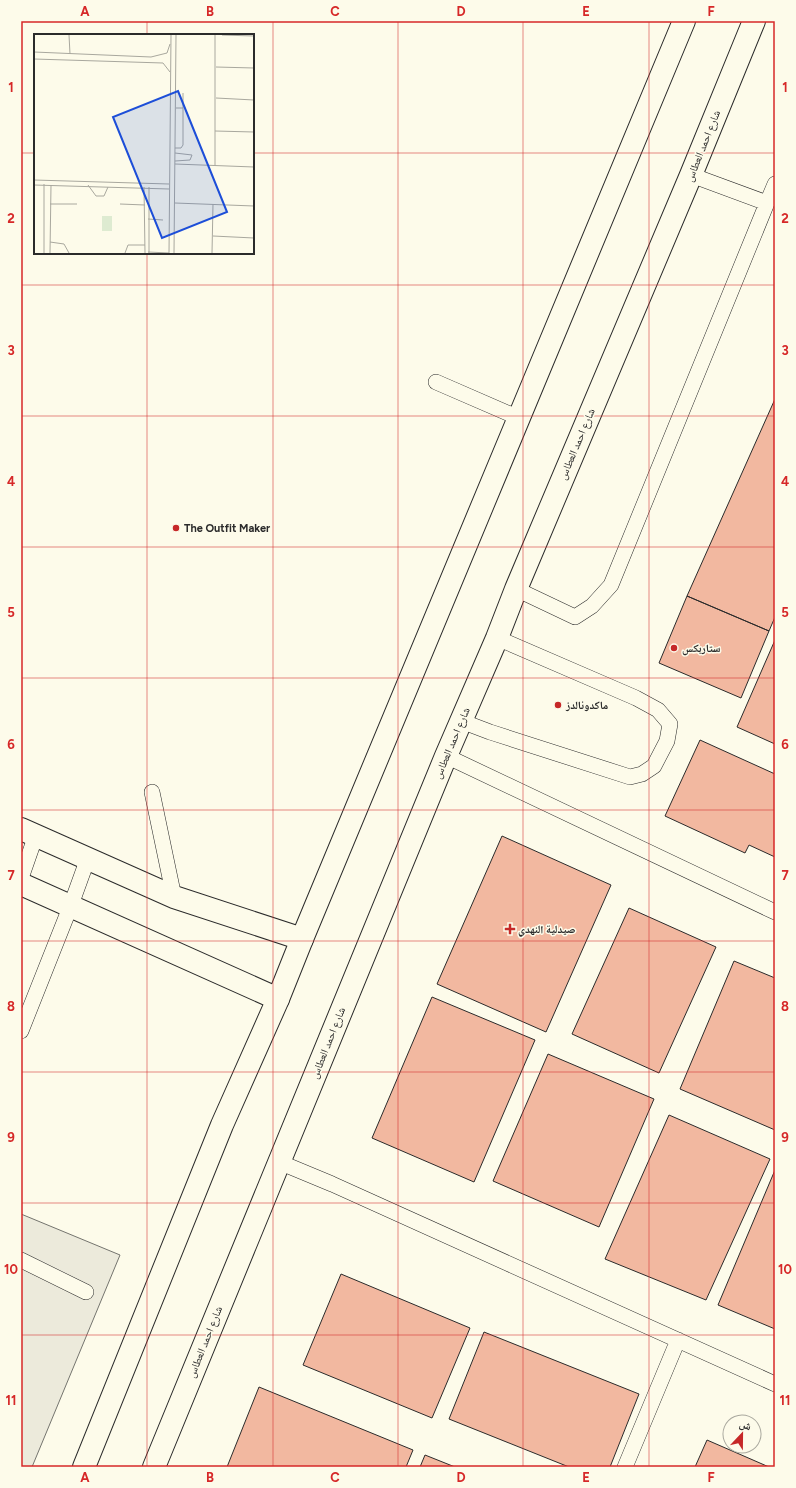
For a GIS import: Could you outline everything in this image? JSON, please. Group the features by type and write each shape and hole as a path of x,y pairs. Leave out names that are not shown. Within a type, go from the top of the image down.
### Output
{"street":[{"path":"84,1467 222,1125 278,999 684,21"},
{"name":"شارع احمد العطاس","path":"154,1467 446,756 497,638 754,21"},
{"path":"28,832 174,897 302,939"},
{"path":"21,884 71,905 278,999"}],"lane":[{"path":"691,175 767,203"},
{"path":"516,590 575,617 592,606 611,585 775,184"},
{"path":"436,382 519,418"},
{"path":"461,721 490,732 630,777 642,774 654,766 667,741 670,724 658,710 636,698 497,638"},
{"path":"446,756 775,912"},
{"path":"152,792 174,897"},
{"path":"21,878 28,832"},
{"path":"21,1031 88,858"},
{"path":"279,1162 339,1187 775,1384"},
{"path":"21,1260 86,1292"},
{"path":"625,1467 678,1340"}],"shaded area":[{"path":"21,1214 120,1255 32,1467 21,1467"}],"building":[{"path":"775,399 775,617 769,631 687,596"},
{"path":"687,596 769,631 741,698 659,663"},
{"path":"775,640 775,744 737,727"},
{"path":"700,740 775,774 775,857 749,845 745,853 665,816"},
{"path":"502,836 611,885 546,1032 437,984"},
{"path":"629,908 716,947 659,1073 572,1034"},
{"path":"734,961 775,978 775,1130 680,1089"},
{"path":"432,997 535,1040 474,1182 372,1138"},
{"path":"548,1054 654,1099 599,1227 493,1181"},
{"path":"669,1115 770,1159 706,1300 605,1259"},
{"path":"775,1170 775,1329 718,1305"},
{"path":"341,1274 470,1328 432,1418 303,1365"},
{"path":"484,1332 639,1394 610,1467 569,1467 449,1419"},
{"path":"259,1387 413,1450 406,1467 227,1467"},
{"path":"707,1440 722,1447 722,1454 739,1454 769,1467 695,1467"},
{"path":"425,1455 455,1467 420,1467"}],"place":[{"name":"The Outfit Maker","path":"176,528"},
{"name":"ستاربكس","path":"674,648"},
{"name":"ماكدونالدز","path":"558,705"},
{"name":"صيدلية النهدي","path":"510,929"}]}
